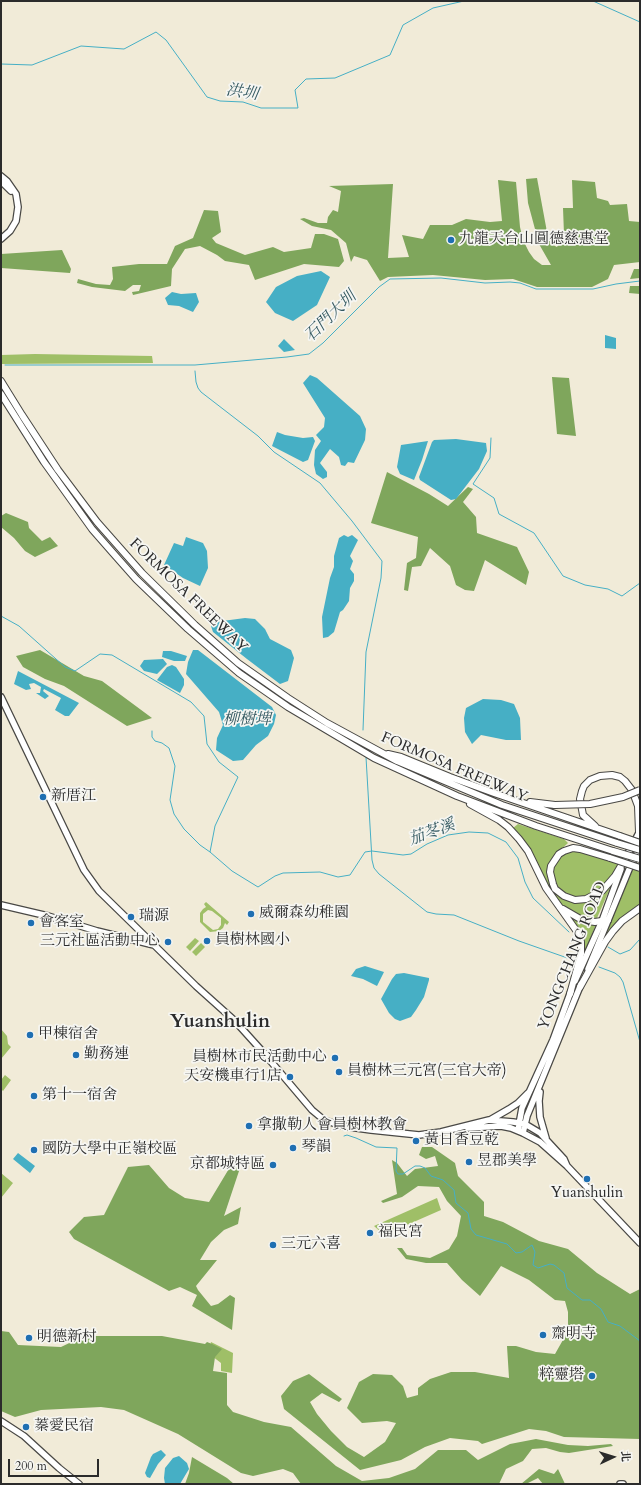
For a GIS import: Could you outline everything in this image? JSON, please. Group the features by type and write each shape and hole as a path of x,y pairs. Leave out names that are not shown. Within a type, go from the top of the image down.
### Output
{"highway":[{"name":"FORMOSA FREEWAY","path":"1,381 58,470 97,522 142,573 195,625 238,663 288,698 377,751 502,805 617,843 640,849"},
{"name":"FORMOSA FREEWAY","path":"1,394 44,462 92,529 136,579 188,629 239,673 288,707 355,748 414,777 482,808 495,810 536,826 640,859"},
{"path":"377,751 402,757 494,793 640,843"},
{"path":"604,831 595,826 583,815 580,799 584,786 590,780 600,776 612,775 625,780 632,790 638,806 640,832"},
{"path":"507,797 540,804 590,804 623,797 640,790"},
{"path":"482,808 489,815 508,827 519,838 528,851 546,888 575,928 581,942 580,961 570,994"},
{"path":"625,859 615,876 602,891 586,899 575,900 564,896 555,889 553,884 550,872 551,866 559,854 573,848 580,849 610,858 640,868"},
{"path":"554,900 565,911 575,917 588,921 605,920"},
{"path":"580,987 605,942 614,930 640,908"}],"main road":[{"path":"1,176 16,194 18,207 16,221 10,231 1,238"},
{"path":"1,181 11,190 15,209 12,225 1,234"},
{"path":"1,697 84,870 99,891 235,1021 312,1110 324,1120 342,1126 400,1134 419,1135 489,1120 509,1110 530,1091"},
{"name":"YONGCHANG ROAD","path":"541,1084 580,987 605,920 625,859 640,832"},
{"name":"YONGCHANG ROAD","path":"522,1124 522,1108 553,1040 570,994 640,849"},
{"path":"1,905 155,945"},
{"path":"520,1132 522,1124 541,1084"},
{"path":"541,1084 538,1108 547,1140"},
{"path":"489,1120 522,1124 540,1132 564,1159 567,1166"},
{"path":"451,1129 501,1126 520,1132 544,1145 567,1166 640,1243"},
{"path":"1,1422 23,1439 73,1484"},
{"path":"1,1422 24,1436 79,1484"}],"green space":[{"path":"537,178 547,232 551,244 557,247 564,234 563,208 573,208 572,180 595,182 597,198 608,201 610,205 627,204 629,221 640,222 640,262 614,265 608,279 592,287 537,287 513,279 485,280 433,275 388,277 380,281 367,260 354,256 351,262 346,243 331,230 312,226 300,219 304,218 318,223 327,223 328,217 333,210 338,212 341,191 329,186 393,184 388,258 409,257 402,235 423,239 430,225 452,225 466,219 490,222 502,221 498,180 516,182 520,227 523,240 534,259 542,265 551,265 539,244 528,203 526,179"},
{"path":"204,210 218,211 221,232 212,238 216,243 245,255 273,247 284,252 311,248 315,234 324,234 338,239 344,261 339,267 304,264 255,280 249,265 225,261 200,246 185,249 172,269 171,286 133,295 132,292 139,291 141,285 133,285 125,291 92,287 77,283 78,279 96,284 110,285 113,279 112,267 139,264 167,264 175,246 193,238"},
{"path":"62,250 71,269 70,273 1,268 1,254"},
{"path":"634,269 640,269 640,278 630,279"},
{"path":"630,286 640,286 640,294 629,293"},
{"path":"35,354 152,356 153,363 1,364 1,355"},
{"path":"552,377 569,378 576,436 557,434"},
{"path":"387,472 429,494 448,506 468,487 473,489 463,502 476,517 477,533 517,547 529,572 526,585 485,560 474,591 465,590 456,585 450,566 430,548 421,566 412,567 408,591 404,590 407,563 416,558 418,537 371,523"},
{"path":"6,513 28,522 29,528 42,541 50,537 58,546 35,557 25,551 14,538 1,527 1,516"},
{"path":"40,650 84,676 102,681 152,718 127,726 64,686 45,679 23,667 16,656"},
{"path":"518,824 564,839 568,843 555,855 549,865 549,881 552,889 559,896 566,900 587,901 597,897 611,886 597,918 587,919 568,911 562,906 551,891 522,839 513,828"},
{"path":"576,850 619,864 614,874 604,886 591,894 582,897 570,896 560,890 557,886 552,871 556,861 565,853"},
{"path":"633,869 640,871 640,905 628,913 602,943"},
{"path":"206,902 229,922 227,925 225,923 223,928 219,931 210,932 200,922 200,913 206,907 204,904","holes":["208,910 212,911 221,918 221,925 218,929 213,930 203,922 203,914"]},
{"path":"571,920 596,924 583,957"},
{"path":"195,938 199,941 190,951 186,947"},
{"path":"201,943 205,947 196,956 192,952"},
{"path":"1,1029 7,1036 8,1044 11,1047 1,1059"},
{"path":"5,1075 11,1080 3,1091 1,1089 1,1080"},
{"path":"422,1147 432,1147 455,1163 458,1176 484,1202 484,1216 503,1222 539,1241 568,1249 597,1273 630,1294 640,1289 640,1439 564,1437 546,1431 529,1429 482,1444 478,1441 450,1438 425,1447 401,1460 360,1470 284,1409 281,1396 293,1381 309,1374 342,1399 339,1402 322,1393 310,1402 317,1414 347,1447 364,1457 385,1442 396,1423 387,1421 362,1423 347,1408 359,1382 373,1374 392,1375 403,1386 407,1398 418,1395 418,1388 430,1379 451,1372 475,1372 509,1378 507,1346 516,1346 536,1352 555,1354 568,1331 568,1312 565,1301 555,1300 529,1280 501,1266 480,1296 462,1280 447,1263 426,1263 406,1259 397,1248 402,1248 407,1255 430,1258 449,1249 457,1236 461,1216 447,1201 439,1187 418,1186 402,1197 383,1203 381,1201 397,1194 392,1160 397,1163 407,1176 415,1169 438,1166 435,1156 426,1159 419,1155"},
{"path":"149,1165 169,1188 185,1198 209,1202 230,1167 240,1168 224,1216 241,1207 238,1224 224,1230 211,1242 200,1260 217,1260 196,1286 211,1306 218,1304 230,1295 235,1298 232,1330 192,1306 197,1295 180,1287 169,1291 74,1239 69,1232 84,1217 104,1215 128,1167"},
{"path":"1,1173 13,1183 1,1198"},
{"path":"437,1198 441,1210 384,1235 374,1226"},
{"path":"1,1331 9,1332 18,1345 61,1347 84,1336 162,1336 212,1344 222,1349 215,1357 213,1371 227,1373 227,1405 233,1412 264,1422 291,1427 336,1466 362,1481 389,1478 415,1469 438,1450 466,1450 478,1460 510,1444 536,1439 568,1445 588,1446 611,1444 613,1446 569,1453 546,1448 532,1449 523,1461 506,1469 499,1484 301,1484 293,1473 283,1469 253,1476 241,1473 178,1434 124,1410 101,1407 41,1410 15,1417 1,1411"},
{"path":"211,1342 233,1353 232,1373 221,1371 221,1363 208,1353"},
{"path":"192,1457 227,1478 234,1484 185,1484"},
{"path":"539,1469 554,1474 558,1469 565,1484 543,1484 538,1478 526,1484 521,1484"}],"water":[{"path":"321,271 330,277 317,305 293,321 275,313 266,302 276,287 297,276"},
{"path":"172,292 181,294 196,293 199,302 193,312 179,306 168,305 165,298"},
{"path":"605,335 616,338 616,349 605,348"},
{"path":"284,339 295,350 284,352 278,346"},
{"path":"310,375 317,378 360,416 366,429 365,440 354,463 348,462 345,466 341,465 339,457 330,449 320,463 327,472 327,477 323,479 316,474 314,465 315,450 321,441 316,435 324,427 325,418 303,383"},
{"path":"277,432 303,438 313,437 315,441 308,460 303,462 272,446"},
{"path":"456,439 486,443 487,451 479,469 456,499 451,500 420,480 419,477 432,442 434,440"},
{"path":"428,441 414,480 400,474 397,467 401,445"},
{"path":"344,535 348,537 352,535 358,540 350,556 353,561 350,569 354,574 354,581 350,588 349,601 340,612 334,632 328,637 323,638 322,617 330,578 334,567 334,556 339,538"},
{"path":"186,537 203,543 207,551 208,568 200,586 183,578 164,565 174,543 183,546"},
{"name":"柳樹埤","path":"245,618 255,619 265,629 270,639 291,650 294,658 288,681 280,684 213,632 211,626 215,622"},
{"name":"柳樹埤","path":"193,650 198,650 272,707 276,715 274,724 268,736 256,745 243,760 233,761 216,750 217,738 223,725 219,712 186,674 188,662"},
{"path":"163,651 171,651 187,656 185,661 174,661 162,657"},
{"path":"163,659 167,664 157,674 144,671 140,666 144,660"},
{"path":"172,665 176,667 184,679 184,685 180,693 157,680 167,667"},
{"path":"18,671 79,703 69,716 65,716 55,710 61,698 44,689 43,691 49,696 45,699 36,693 40,693 41,687 34,683 29,684 31,689 26,690 14,684"},
{"path":"483,699 501,700 514,704 520,718 521,740 506,740 481,735 472,744 465,732 464,718 466,708"},
{"path":"365,966 384,972 377,986 363,979 351,976 356,969"},
{"path":"404,973 429,978 429,980 424,997 416,1010 411,1017 400,1021 395,1019 389,1013 381,999 396,974"},
{"path":"18,1153 35,1166 30,1173 13,1159"},
{"path":"161,1450 166,1455 158,1464 150,1478 147,1477 145,1473 151,1457 153,1454"},
{"path":"179,1456 187,1463 189,1469 180,1484 165,1484 165,1468 173,1458"}],"waterway":[{"name":"洪圳","path":"1,64 32,65 81,46 124,49 156,32 166,40 207,97 220,101 243,102 261,108 298,108 295,90 306,79 335,78 390,55 403,25 433,8 464,1"},
{"name":"洪圳","path":"593,1 640,22"},
{"name":"石門大圳","path":"5,365 195,365 309,354 323,343 379,287 390,279 441,278 485,283 510,282 520,283 536,289 593,289 640,281"},
{"path":"195,371 196,382 201,392 258,436 274,452 320,483 352,521 382,561 381,578 366,652 363,730"},
{"path":"491,438 490,458 473,484 494,498 499,514 534,533 563,576 585,585 608,589 622,596 640,583"},
{"path":"1,616 19,626 65,667 75,671 100,654 112,655 191,702 204,716 207,744 219,762 238,777 215,826 210,852 232,871 258,887 275,876 283,873 320,872 338,877 350,875 365,852 372,851 403,855 411,854 427,844 448,835 469,832 488,833 506,842 518,858 525,882 533,898 569,932"},
{"path":"152,731 152,737 155,741 162,743 169,748 175,766 170,800 174,814 184,829 200,845 210,852"},
{"path":"366,757 372,860 374,868 379,874 427,912 454,915 519,941 576,961"},
{"name":"茄苳溪","path":"608,947 620,954 630,950 640,939"},
{"path":"599,967 615,973 623,982 640,1042"},
{"path":"344,1136 347,1135 356,1138 376,1147 397,1148 396,1171 398,1174 403,1174 415,1166 420,1166 425,1168 431,1176 443,1180 454,1190 456,1203 468,1213 471,1229 476,1235 507,1244 516,1253 522,1252 532,1245 535,1252 533,1265 538,1268 550,1264 554,1265 564,1273 567,1288 582,1300 590,1300 601,1309 608,1322 620,1326 640,1341"}],"place":[{"name":"九龍天台山圓德慈惠堂","path":"451,240"},
{"name":"新厝江","path":"43,797"},
{"name":"威爾森幼稚園","path":"251,914"},
{"name":"瑞源","path":"131,917"},
{"name":"會客室","path":"31,923"},
{"name":"員樹林國小","path":"207,941"},
{"name":"三元社區活動中心","path":"168,942"},
{"name":"甲棟宿舍","path":"30,1035"},
{"name":"勤務連","path":"76,1055"},
{"name":"員樹林市民活動中心","path":"335,1058"},
{"name":"員樹林三元宮(三官大帝)","path":"339,1072"},
{"name":"天安機車行1店","path":"290,1077"},
{"name":"第十一宿舍","path":"34,1096"},
{"name":"拿撒勒人會員樹林教會","path":"249,1126"},
{"name":"黃日香豆乾","path":"416,1141"},
{"name":"琴韻","path":"293,1148"},
{"name":"國防大學中正嶺校區","path":"34,1150"},
{"name":"昱郡美學","path":"469,1162"},
{"name":"京都城特區","path":"273,1165"},
{"name":"Yuanshulin","path":"587,1179"},
{"name":"福民宮","path":"370,1233"},
{"name":"三元六喜","path":"273,1245"},
{"name":"齋明寺","path":"543,1335"},
{"name":"明德新村","path":"29,1338"},
{"name":"粹靈塔","path":"592,1376"},
{"name":"蓁愛民宿","path":"26,1427"}],"district":[{"name":"Yuanshulin","path":"220,1023"}]}
